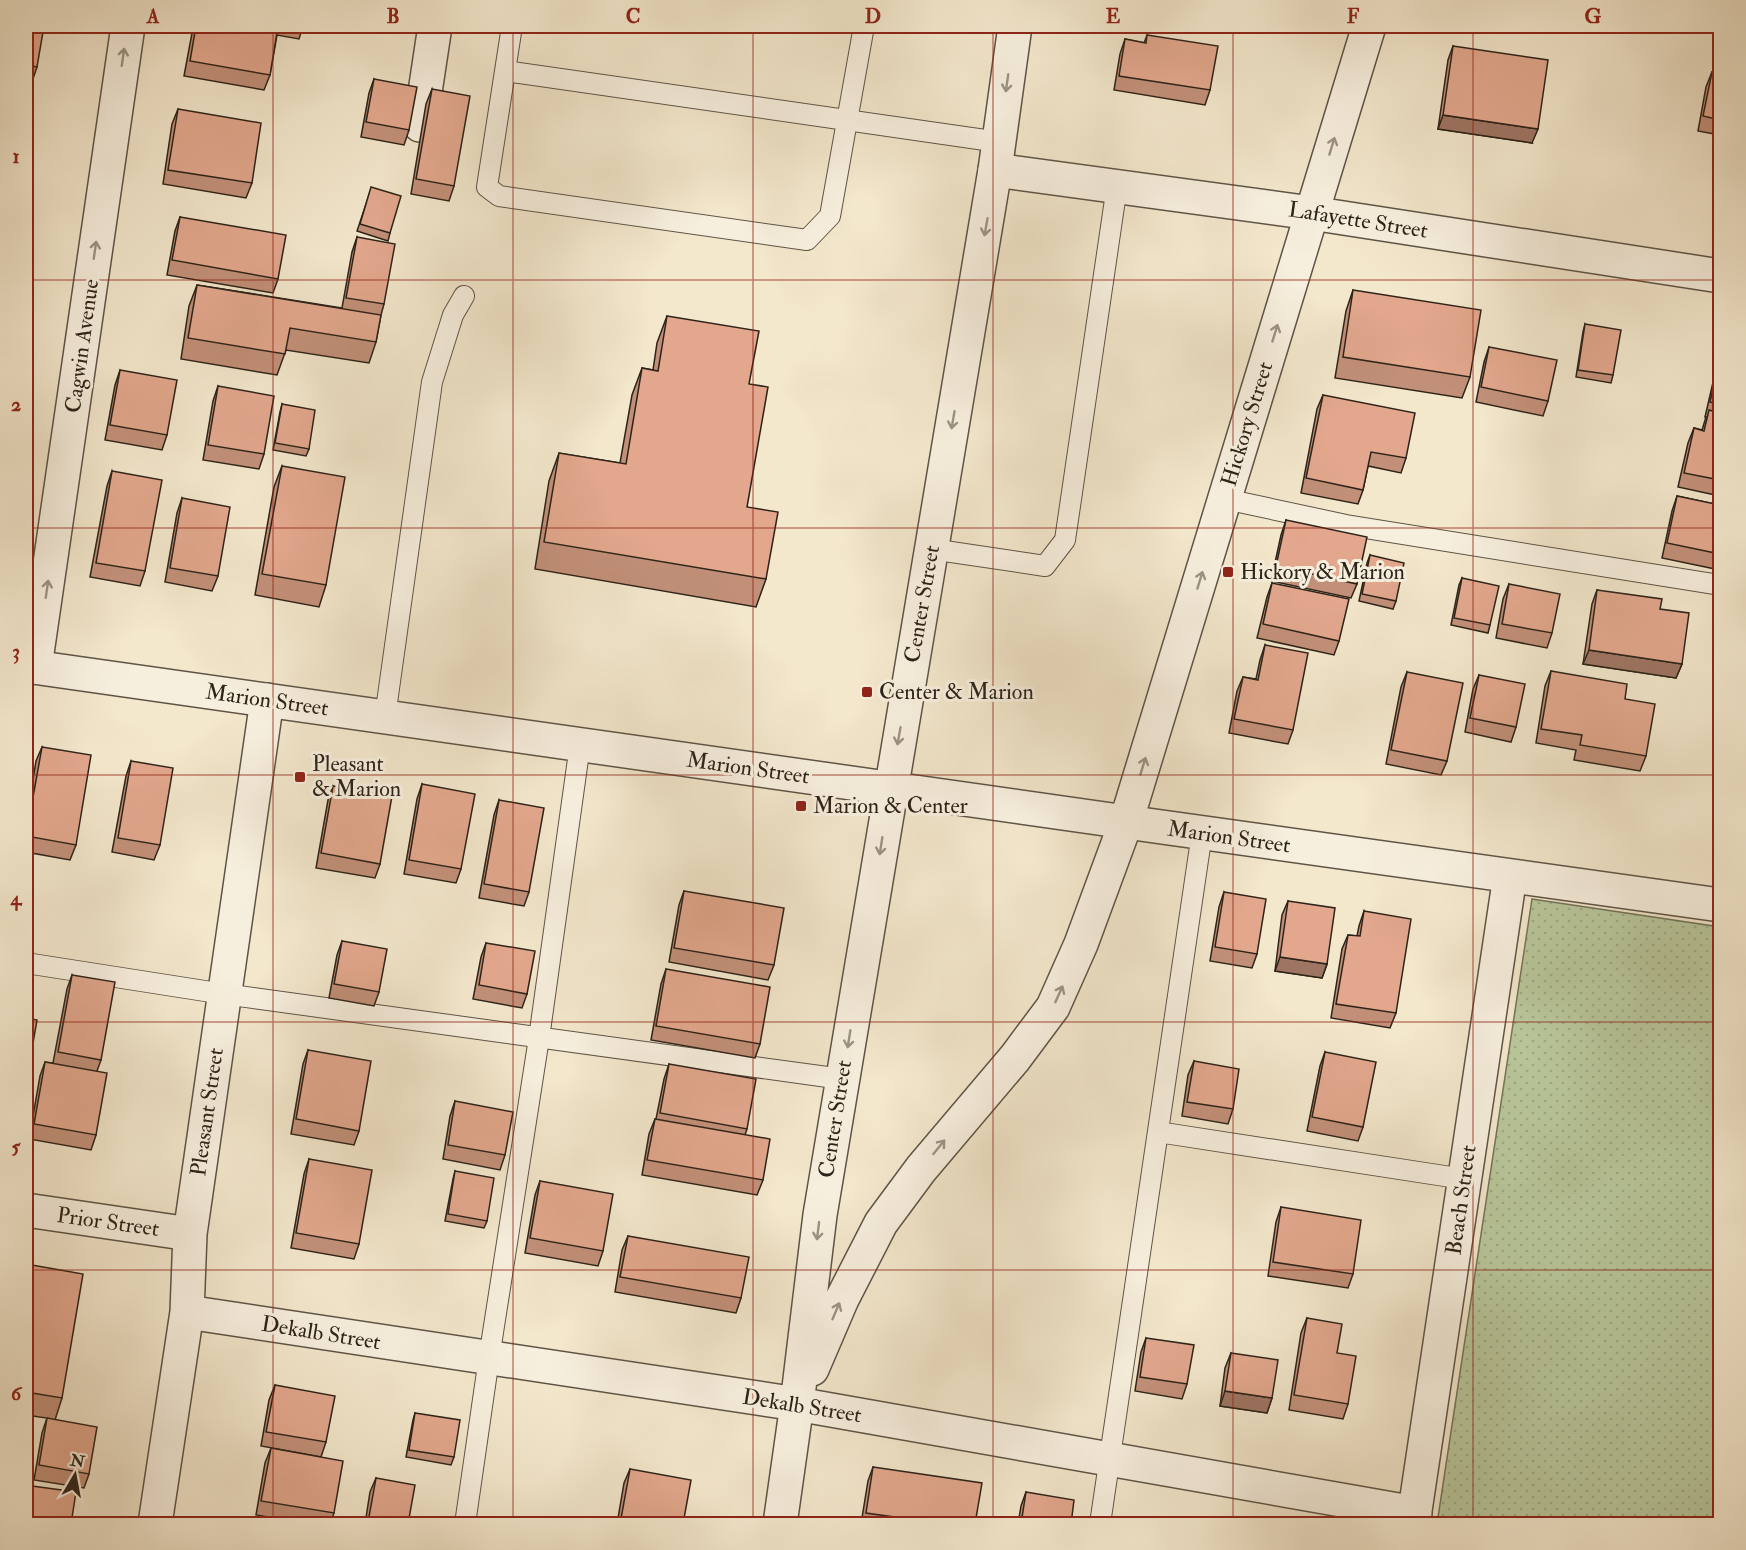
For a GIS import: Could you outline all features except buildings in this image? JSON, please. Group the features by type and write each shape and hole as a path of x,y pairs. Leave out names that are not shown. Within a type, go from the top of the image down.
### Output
{"street":[{"name":"Cagwin Avenue","path":"30,667 128,26"},
{"path":"420,125 435,26"},
{"name":"Center Street","path":"797,1404 820,1215 997,156 1015,26"},
{"name":"Hickory Street","path":"1126,822 1370,26"},
{"name":"Lafayette Street","path":"997,156 1117,186 1311,213 1720,276"},
{"name":"Marion Street","path":"30,667 1720,905"},
{"name":"Pleasant Street","path":"155,1524 187,1312 190,1234 267,700"},
{"path":"780,1524 797,1404 842,1299 881,1223 921,1169 1015,1058 1053,1007 1081,944 1126,822"},
{"name":"Beach Street","path":"1414,1519 1510,876"},
{"name":"Prior Street","path":"26,1209 190,1234"},
{"name":"Dekalb Street","path":"187,1312 797,1404 1109,1459 1414,1519"}],"lane":[{"path":"512,26 487,187 499,196 807,240 830,216 864,26"},
{"path":"505,71 846,121 997,156"},
{"path":"931,549 1045,566 1065,540 1117,186"},
{"path":"385,717 432,382 453,315 464,296"},
{"path":"1225,499 1346,525 1720,585"},
{"path":"465,1524 539,1038 580,745"},
{"path":"1100,1524 1202,833"},
{"path":"26,963 224,994 842,1079"},
{"path":"1158,1132 1464,1179"}],"green space":[{"path":"1532,899 1720,927 1720,1524 1437,1524"}],"place":[{"name":"Hickory & Marion","path":"1228,572"},
{"name":"Center & Marion","path":"867,692"},
{"name":"Pleasant & Marion","path":"300,777"},
{"name":"Marion & Center","path":"801,806"}]}
